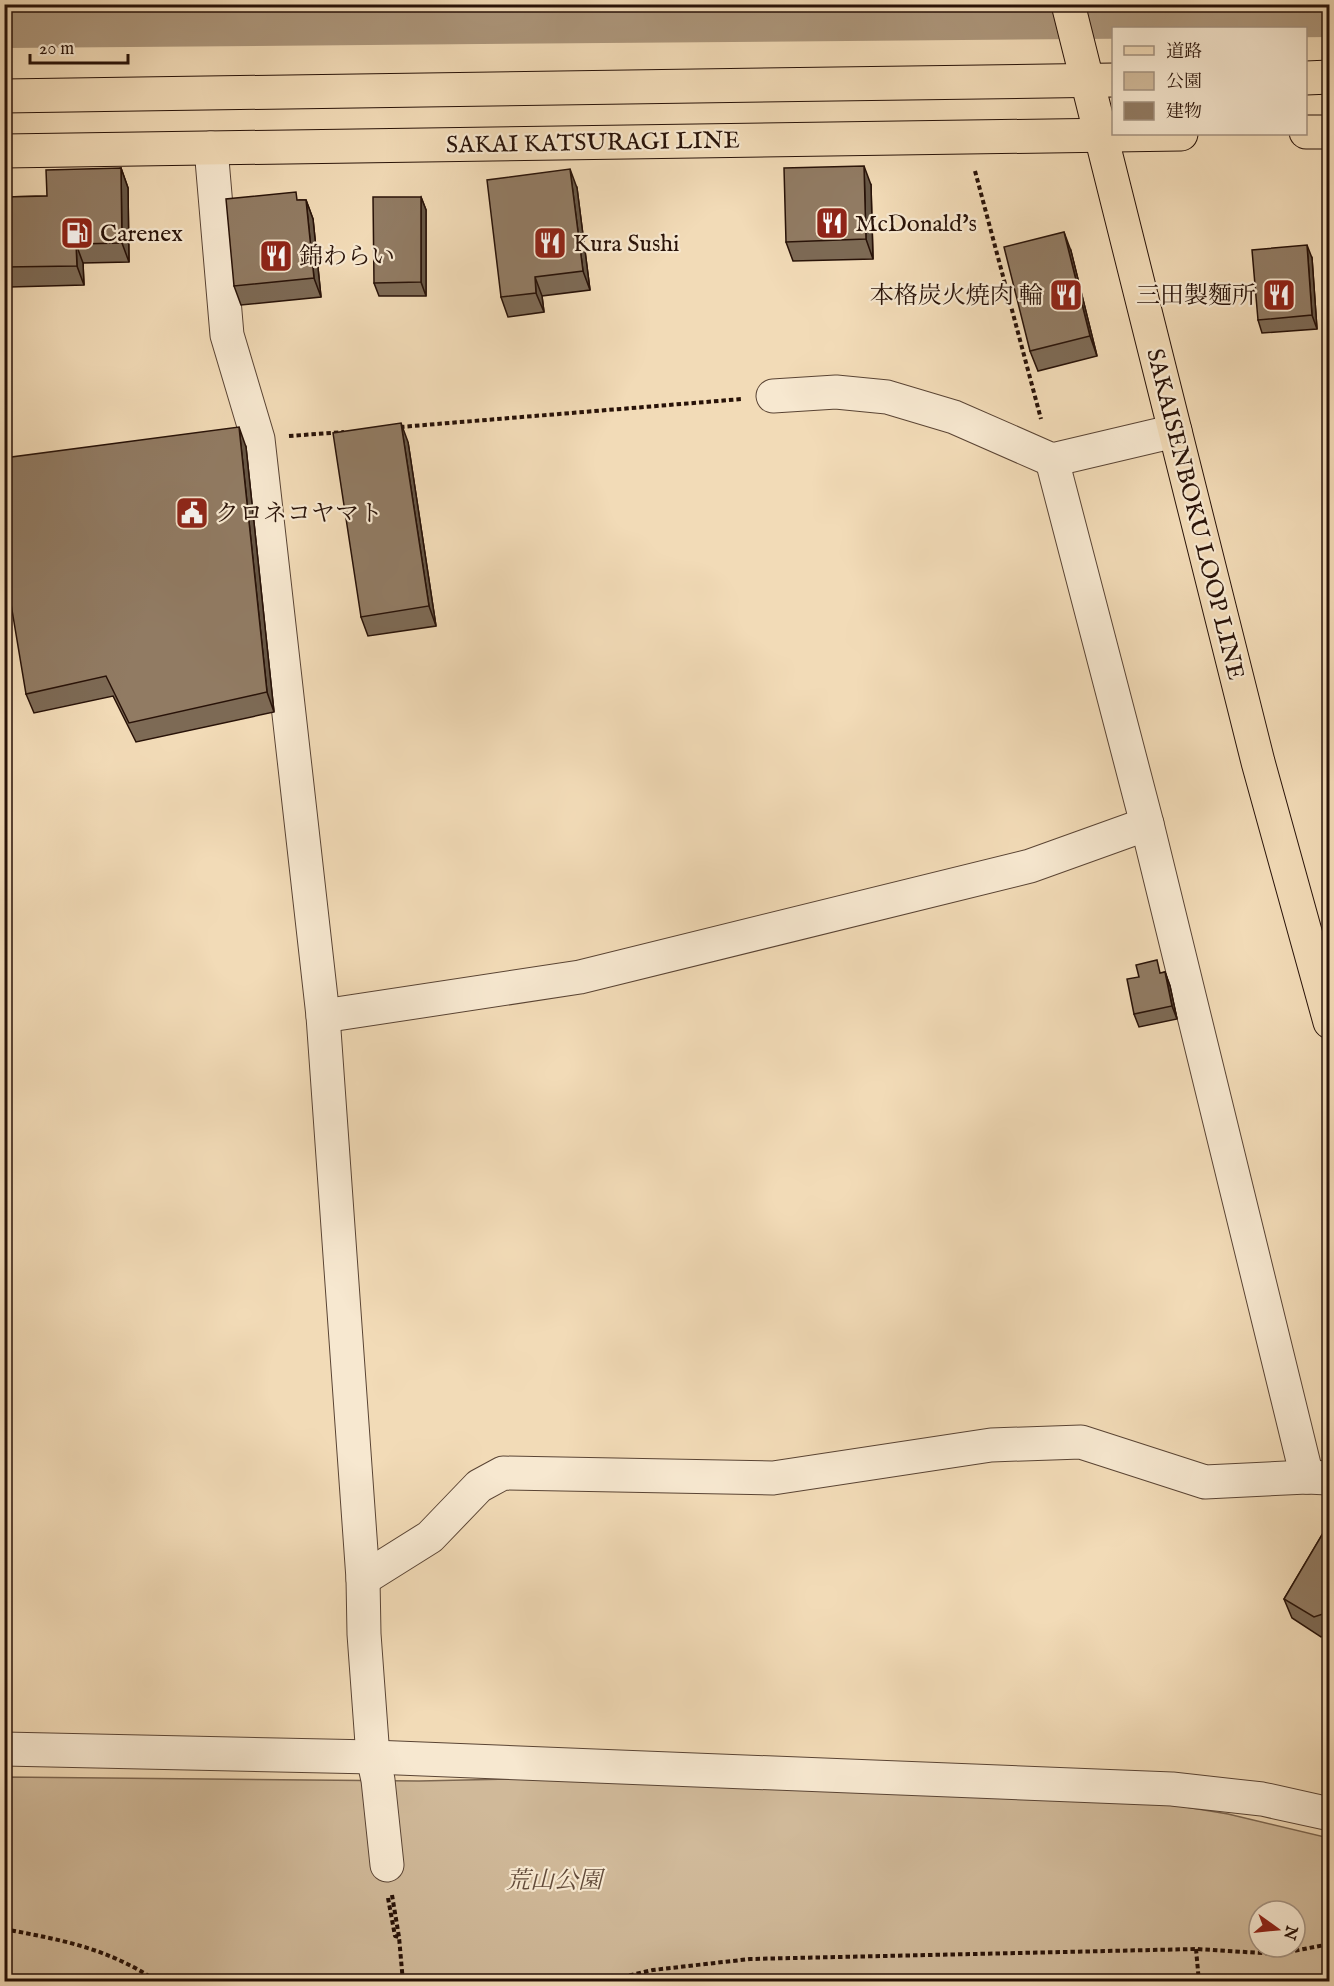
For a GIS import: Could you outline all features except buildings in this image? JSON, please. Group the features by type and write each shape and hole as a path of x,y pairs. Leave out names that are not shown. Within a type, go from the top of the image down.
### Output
{"main road":[{"name":"SAKAISENBOKU LOOP LINE","path":"1071,18 1100,80 1100,134 1256,751 1329,1022"},
{"path":"1307,78 1329,77"},
{"path":"4,96 1100,80"},
{"path":"1307,132 1329,132"},
{"name":"SAKAI KATSURAGI LINE","path":"4,151 1112,134"}],"street":[{"path":"211,148 227,335 258,439 323,1016 363,1579 364,1634 373,1757 378,1780 387,1865"},
{"path":"773,396 836,392 887,397 954,417 1052,460 1175,431"},
{"path":"363,1579 430,1537 479,1486 503,1473 773,1478 991,1445 1081,1442 1205,1482 1318,1478 1052,460"},
{"path":"323,1016 580,977 1030,866 1147,824"},
{"path":"4,1749 373,1757 1172,1789 1262,1799 1329,1814"}],"path":[{"path":"975,170 1052,460"},
{"path":"399,427 773,396"},
{"path":"258,439 352,431"},
{"path":"387,1865 384,1873 395,1936 399,1937 403,1982"},
{"path":"4,1929 78,1944 122,1961 158,1982"},
{"path":"600,1982 653,1970 750,1959 1196,1949 1278,1954 1329,1944"},
{"path":"1196,1949 1199,1982"}],"green space":[{"name":"荒山公園","path":"4,1777 419,1781 555,1778 1150,1801 1228,1814 1329,1838 1329,1981 5,1981"}],"waterway":[{"path":"4,19 1330,8"}],"place":[{"name":"McDonald's","path":"832,223"},
{"name":"Carenex","path":"77,233"},
{"name":"Kura Sushi","path":"550,243"},
{"name":"錦わらい","path":"276,256"},
{"name":"本格炭火焼肉 輪","path":"1066,295"},
{"name":"三田製麵所","path":"1279,295"},
{"name":"クロネコヤマト","path":"192,513"}]}
